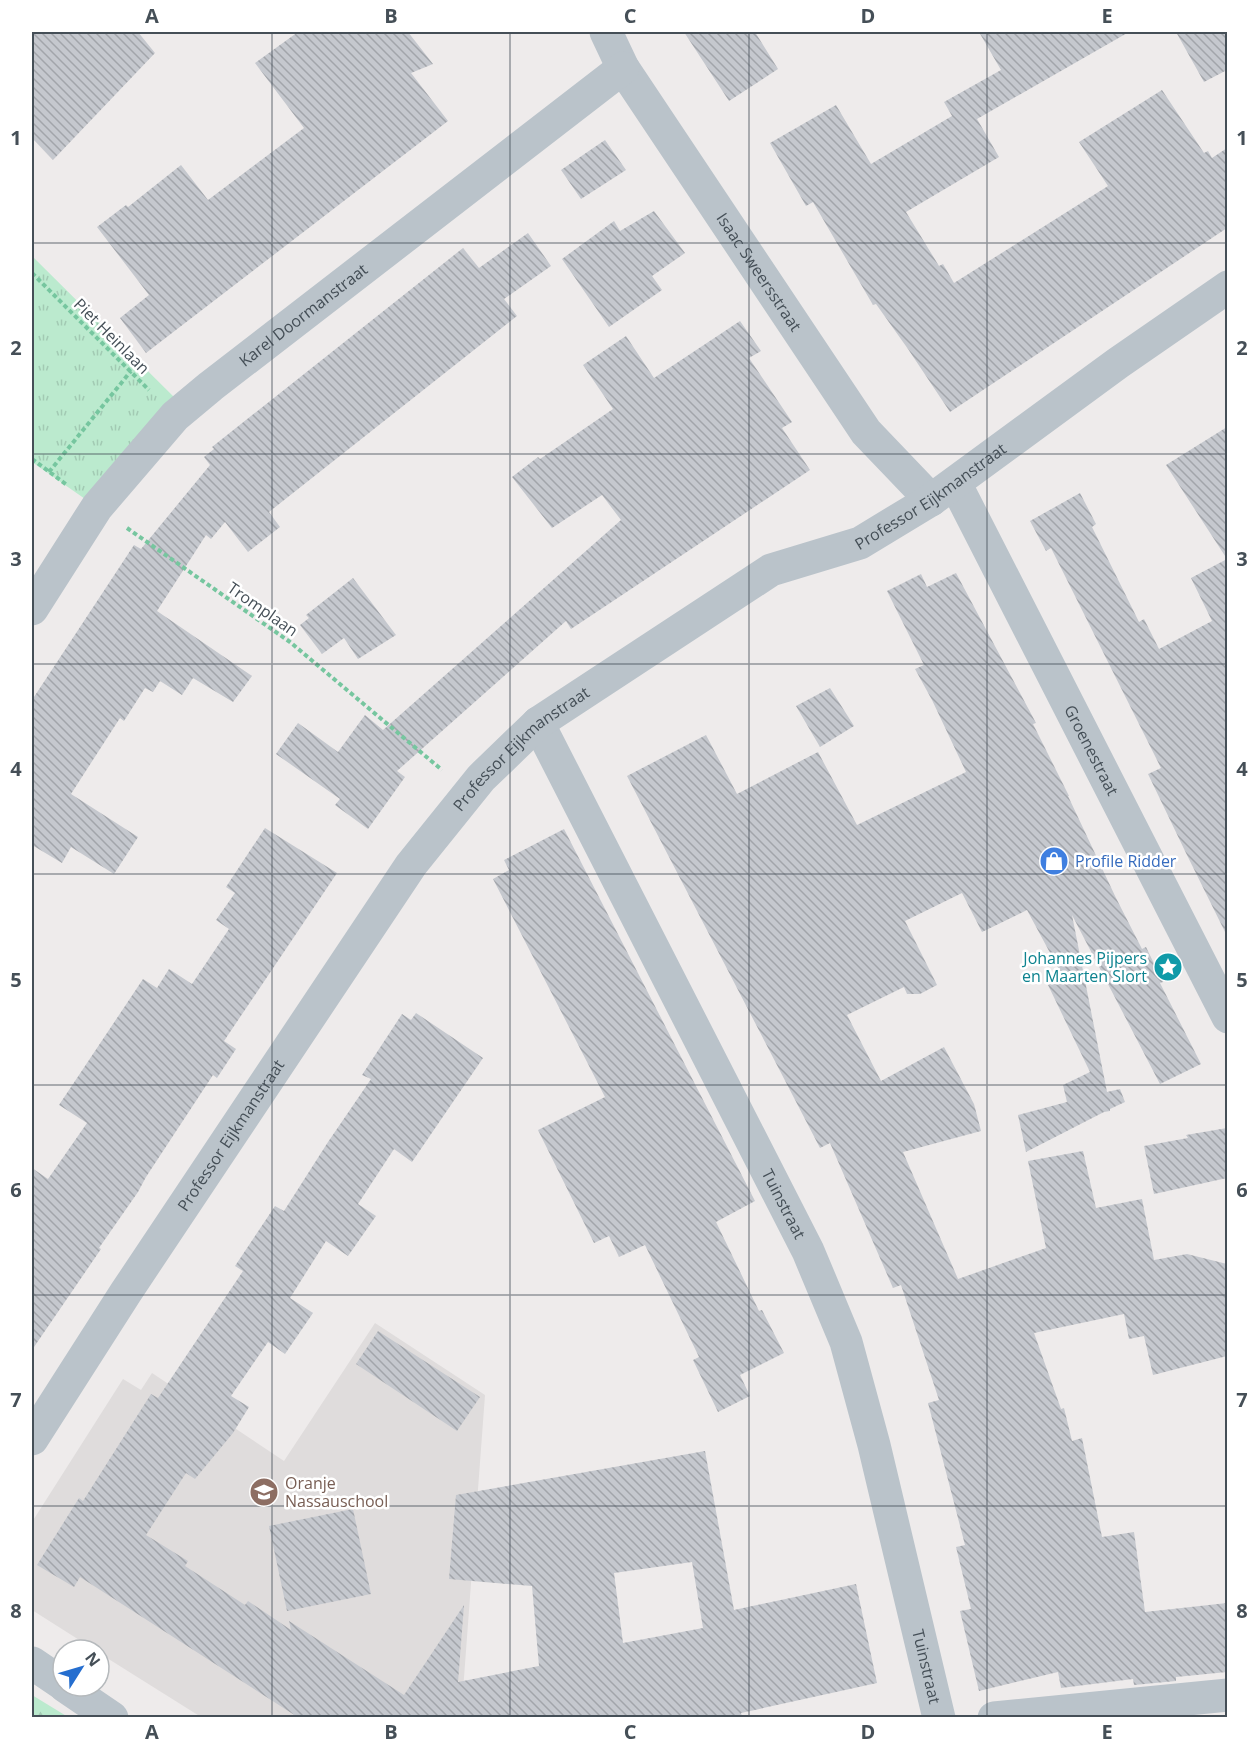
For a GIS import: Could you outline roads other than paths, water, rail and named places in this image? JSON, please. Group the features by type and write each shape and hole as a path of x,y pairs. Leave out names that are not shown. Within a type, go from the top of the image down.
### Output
{"street":[{"name":"Isaac Sweersstraat","path":"606,32 623,68 866,432 943,492"},
{"name":"Karel Doormanstraat","path":"32,609 96,507 175,416 623,68"},
{"name":"Professor Eijkmanstraat","path":"32,1440 126,1292 411,865 482,778 538,723 771,570 860,543 943,492 1118,363 1227,287"},
{"name":"Groenestraat","path":"943,492 1227,1017"},
{"name":"Tuinstraat","path":"538,723 808,1251 846,1342 874,1445 939,1718"},
{"path":"32,1663 51,1676"},
{"path":"994,1718 1227,1695"},
{"path":"83,1698 112,1718"}],"place":[{"name":"Profile Ridder","path":"1054,861"},
{"name":"Johannes Pijpers en Maarten Slort","path":"1168,967"},
{"name":"Oranje Nassauschool","path":"264,1492"}]}
